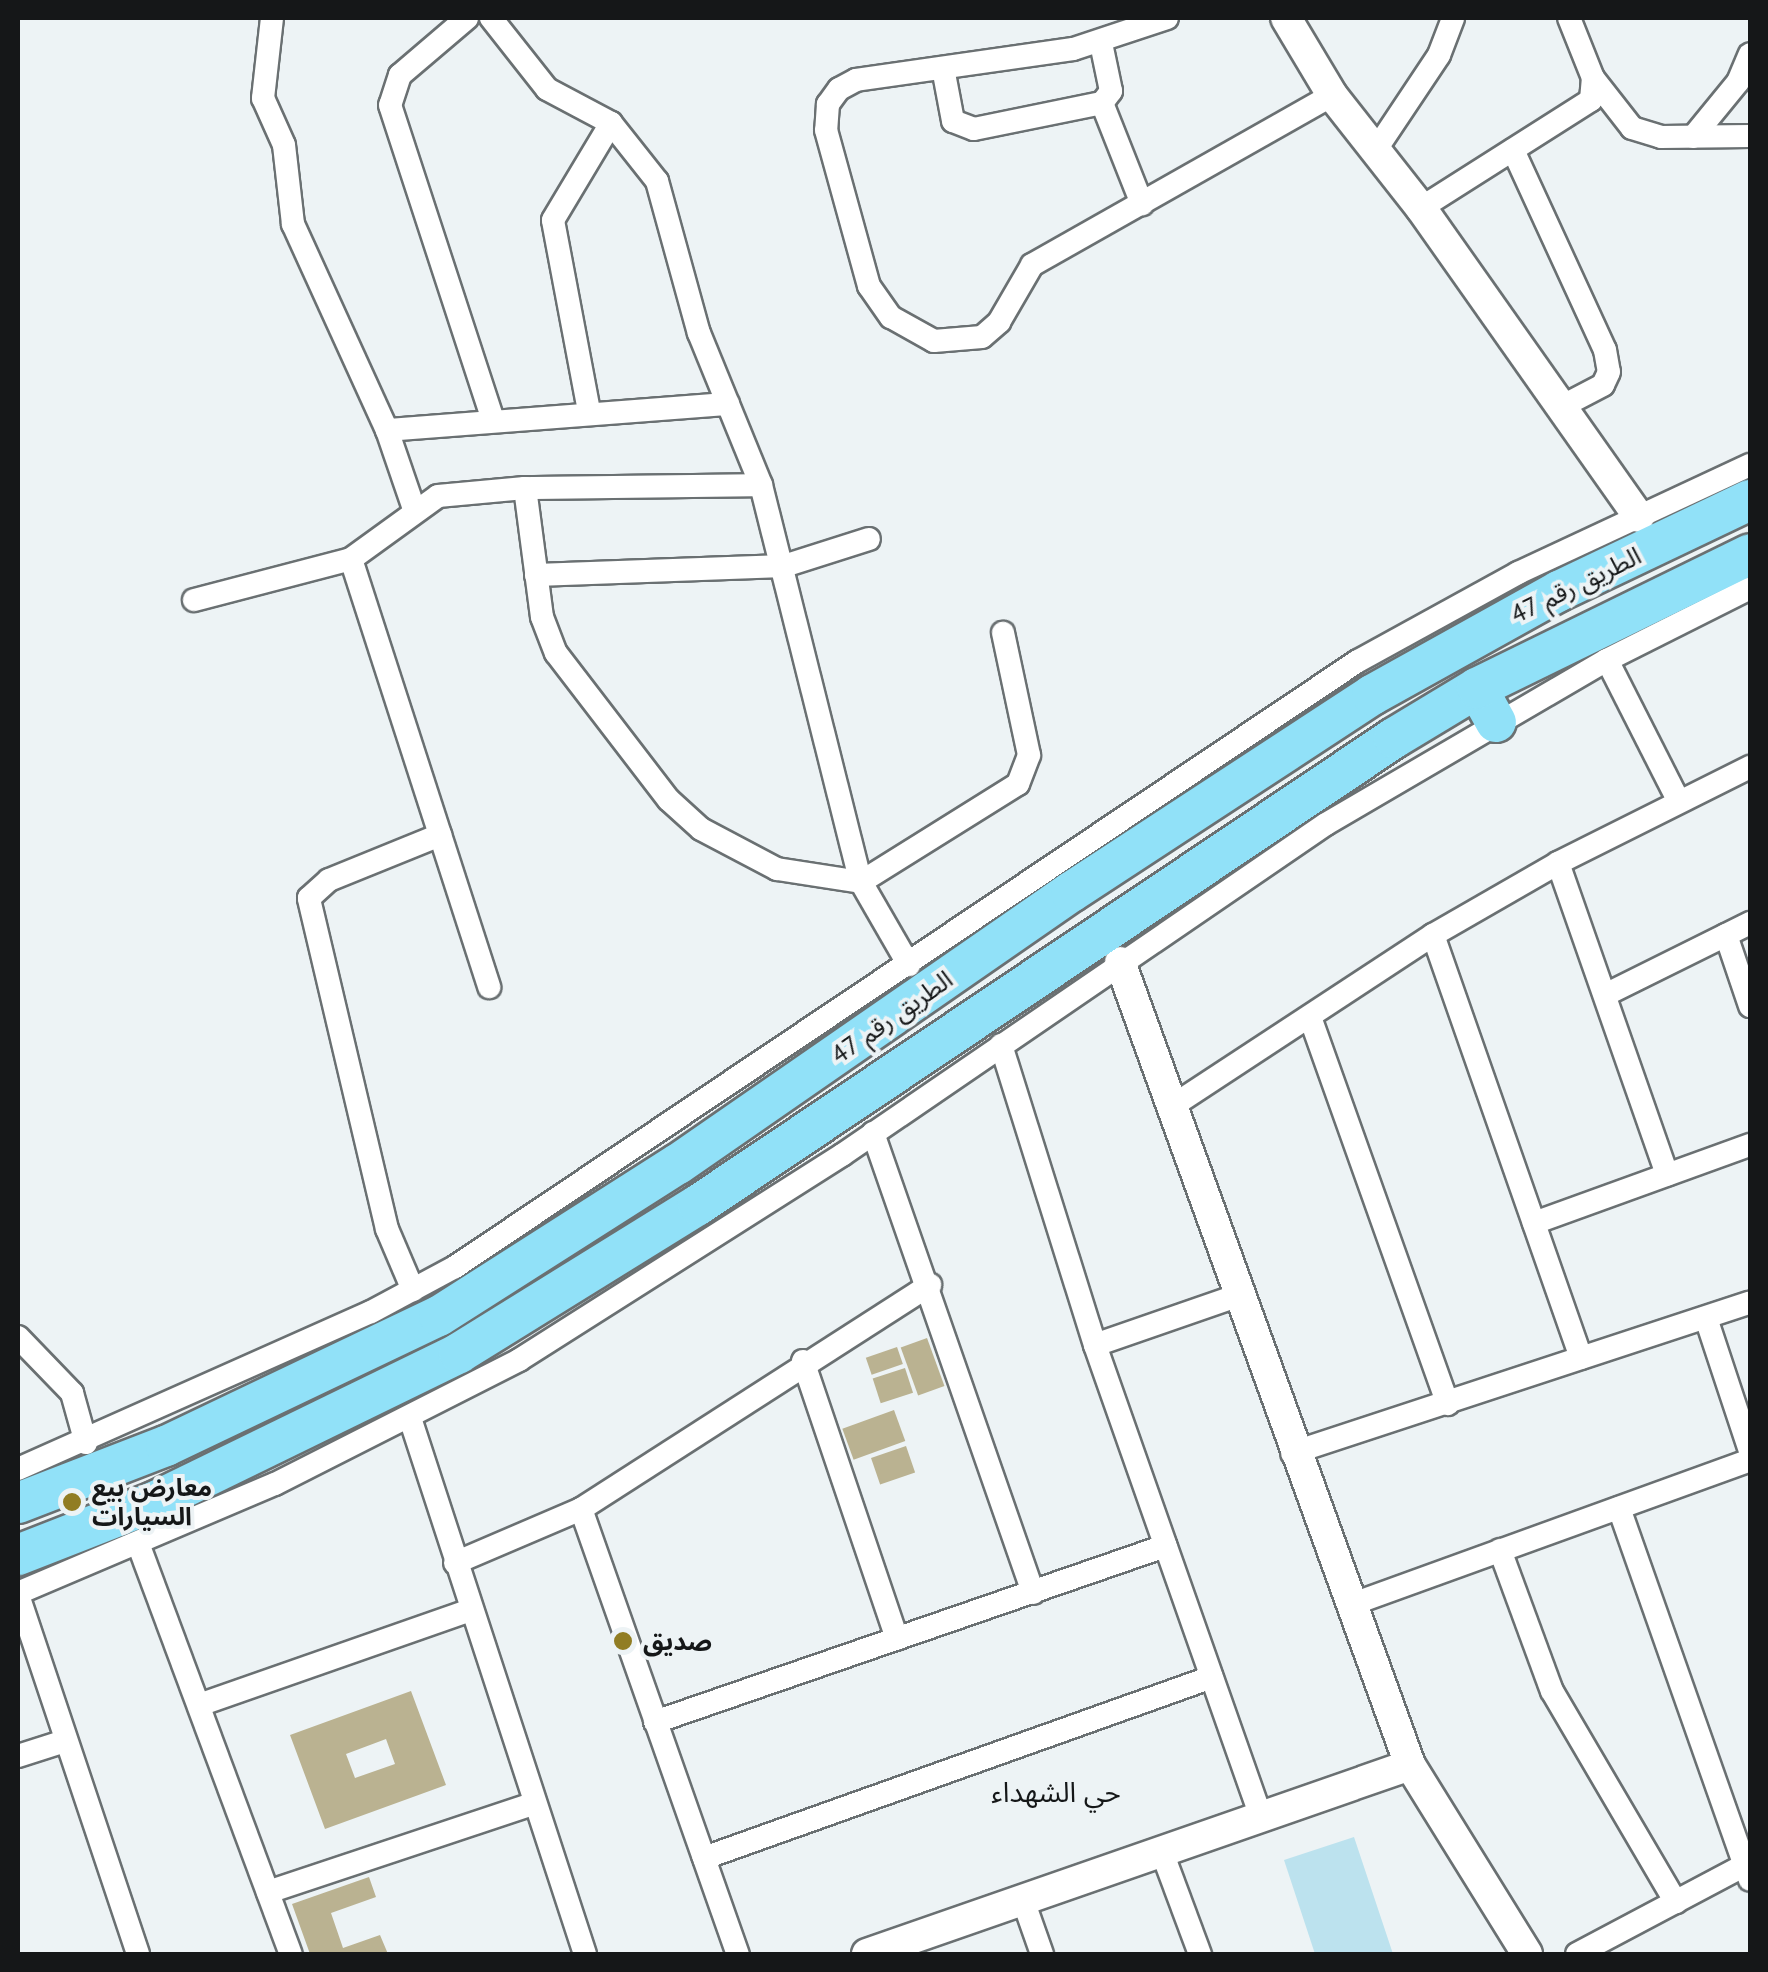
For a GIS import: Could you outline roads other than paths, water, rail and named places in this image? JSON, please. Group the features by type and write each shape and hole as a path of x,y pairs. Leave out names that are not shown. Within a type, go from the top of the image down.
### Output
{"highway":[{"name":"الطريق رقم 47","path":"18,1503 166,1446 426,1303 848,1026 1070,892 1372,695 1647,531 1750,500"},
{"path":"1647,531 1675,590"},
{"name":"الطريق رقم 47","path":"18,1555 268,1468 698,1206 1487,705 1675,590 1750,554"},
{"path":"426,1303 460,1353"}],"street":[{"path":"272,18 263,98 284,145 293,224 387,430 414,508"},
{"path":"467,18 400,75 390,105 492,417"},
{"path":"490,18 548,89 611,122 657,181 688,302 761,485 861,882 909,964"},
{"path":"1167,18 1101,43 856,80 839,89 826,112 870,286 900,326 947,343 982,337 999,322 1032,265 1332,95"},
{"path":"1286,18 1332,95 1420,208 1647,531"},
{"path":"1375,150 1439,56 1452,18"},
{"path":"1570,18 1593,78 1632,128 1693,137 1750,136"},
{"path":"944,68 953,121 966,130 1102,103 1111,91 1101,43"},
{"path":"1693,137 1738,82 1750,54"},
{"path":"1420,208 1592,100 1593,78"},
{"path":"1102,103 1142,204"},
{"path":"588,410 552,240 553,220 611,122"},
{"path":"1513,150 1606,350 1610,372 1603,386 1561,407"},
{"path":"387,430 492,417 728,404"},
{"path":"848,1026 909,964 1358,661 1466,599 1647,531 1750,465"},
{"path":"194,600 352,559 414,508 438,496 524,488 761,485"},
{"path":"524,488 536,575 556,653 669,800 701,829 776,869 861,882 1006,796 1026,772 1028,742 1004,633"},
{"path":"536,575 784,566 869,539"},
{"path":"352,559 490,987"},
{"path":"138,1954 62,1742 18,1594 139,1546 268,1468 410,1418 609,1307 873,1133 1487,705 1606,660 1750,588"},
{"path":"1606,660 1678,800"},
{"path":"1171,1107 1432,935 1558,863 1750,767"},
{"path":"18,1469 426,1303 383,1214 309,898 329,880 440,836"},
{"path":"1558,863 1607,994 1667,1175"},
{"path":"1607,994 1750,923"},
{"path":"1726,934 1750,1006"},
{"path":"1432,935 1581,1358"},
{"path":"1120,962 1240,1294 1292,1453 1410,1765 1527,1954"},
{"path":"1310,1018 1448,1404"},
{"path":"1001,1045 1095,1345 1261,1817"},
{"path":"873,1133 930,1284 1033,1593"},
{"path":"1534,1223 1750,1145"},
{"path":"455,1562 581,1509 803,1361 930,1284"},
{"path":"1095,1345 1240,1294"},
{"path":"1292,1453 1750,1302"},
{"path":"1706,1318 1750,1452"},
{"path":"18,1337 72,1392 86,1443"},
{"path":"803,1361 897,1639"},
{"path":"410,1418 532,1804 585,1954"},
{"path":"1350,1605 1750,1460"},
{"path":"1577,1954 1676,1902 1748,1873 1619,1508"},
{"path":"581,1509 738,1954"},
{"path":"139,1546 291,1954"},
{"path":"655,1722 1165,1546"},
{"path":"1500,1550 1552,1691 1676,1902"},
{"path":"199,1706 470,1610"},
{"path":"704,1858 1212,1677"},
{"path":"18,1756 62,1742"},
{"path":"867,1954 1410,1765"},
{"path":"268,1892 532,1804"},
{"path":"1162,1852 1200,1954"},
{"path":"1023,1900 1042,1954"}],"place":[{"name":"معارض بيع السيارات","path":"72,1502"},
{"name":"صديق","path":"623,1641"}],"district":[{"name":"حي الشهداء","path":"1056,1792"}]}
